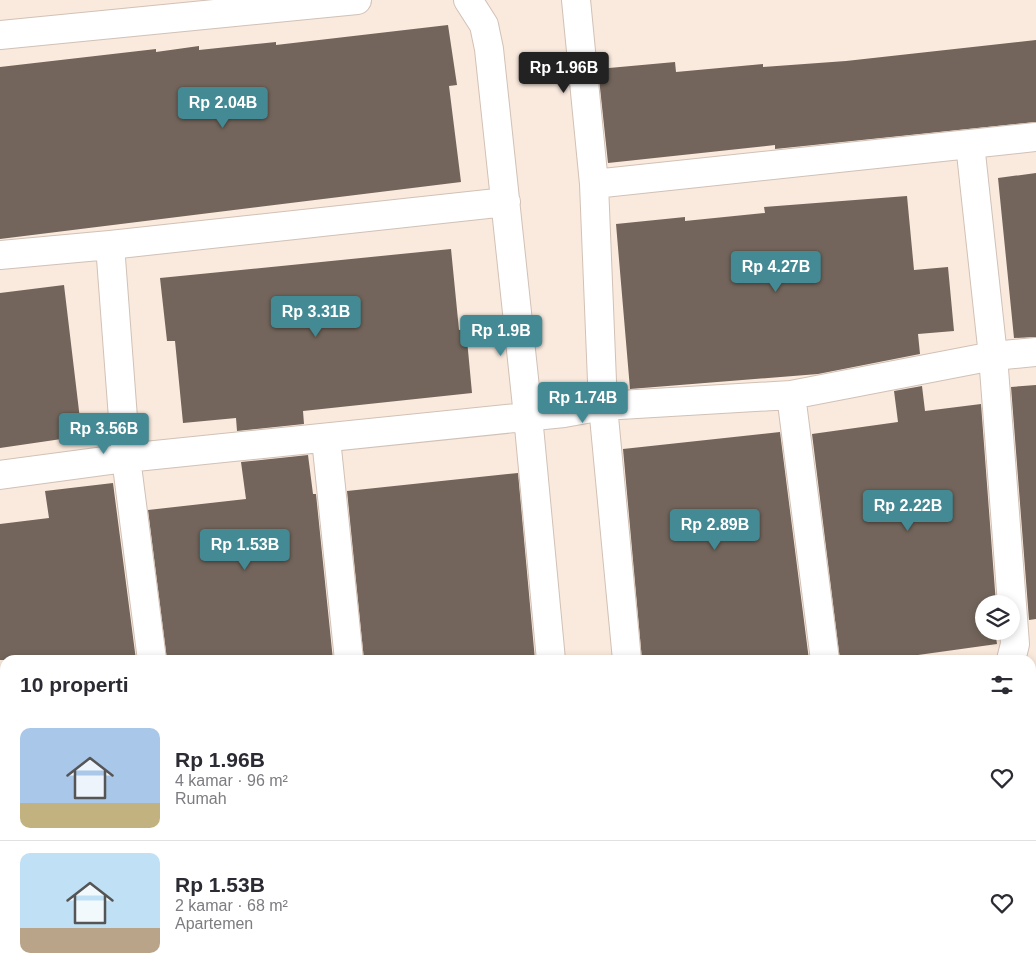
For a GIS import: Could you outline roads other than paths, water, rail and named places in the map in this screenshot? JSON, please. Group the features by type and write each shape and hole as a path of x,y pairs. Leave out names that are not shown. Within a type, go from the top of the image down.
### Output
{"street":[{"path":"0,35 357,0"},
{"path":"468,0 484,25 489,49 528,416 551,655"},
{"path":"576,0 594,184 602,406 627,655"},
{"path":"594,184 1036,137"},
{"path":"970,144 993,356 1015,644 1012,655"},
{"path":"0,255 110,246 506,202"},
{"path":"110,246 126,458 151,655"},
{"path":"0,475 126,458 326,439 564,413 602,406 791,395 993,356 1036,352"},
{"path":"791,395 824,655"},
{"path":"326,439 349,655"}]}
